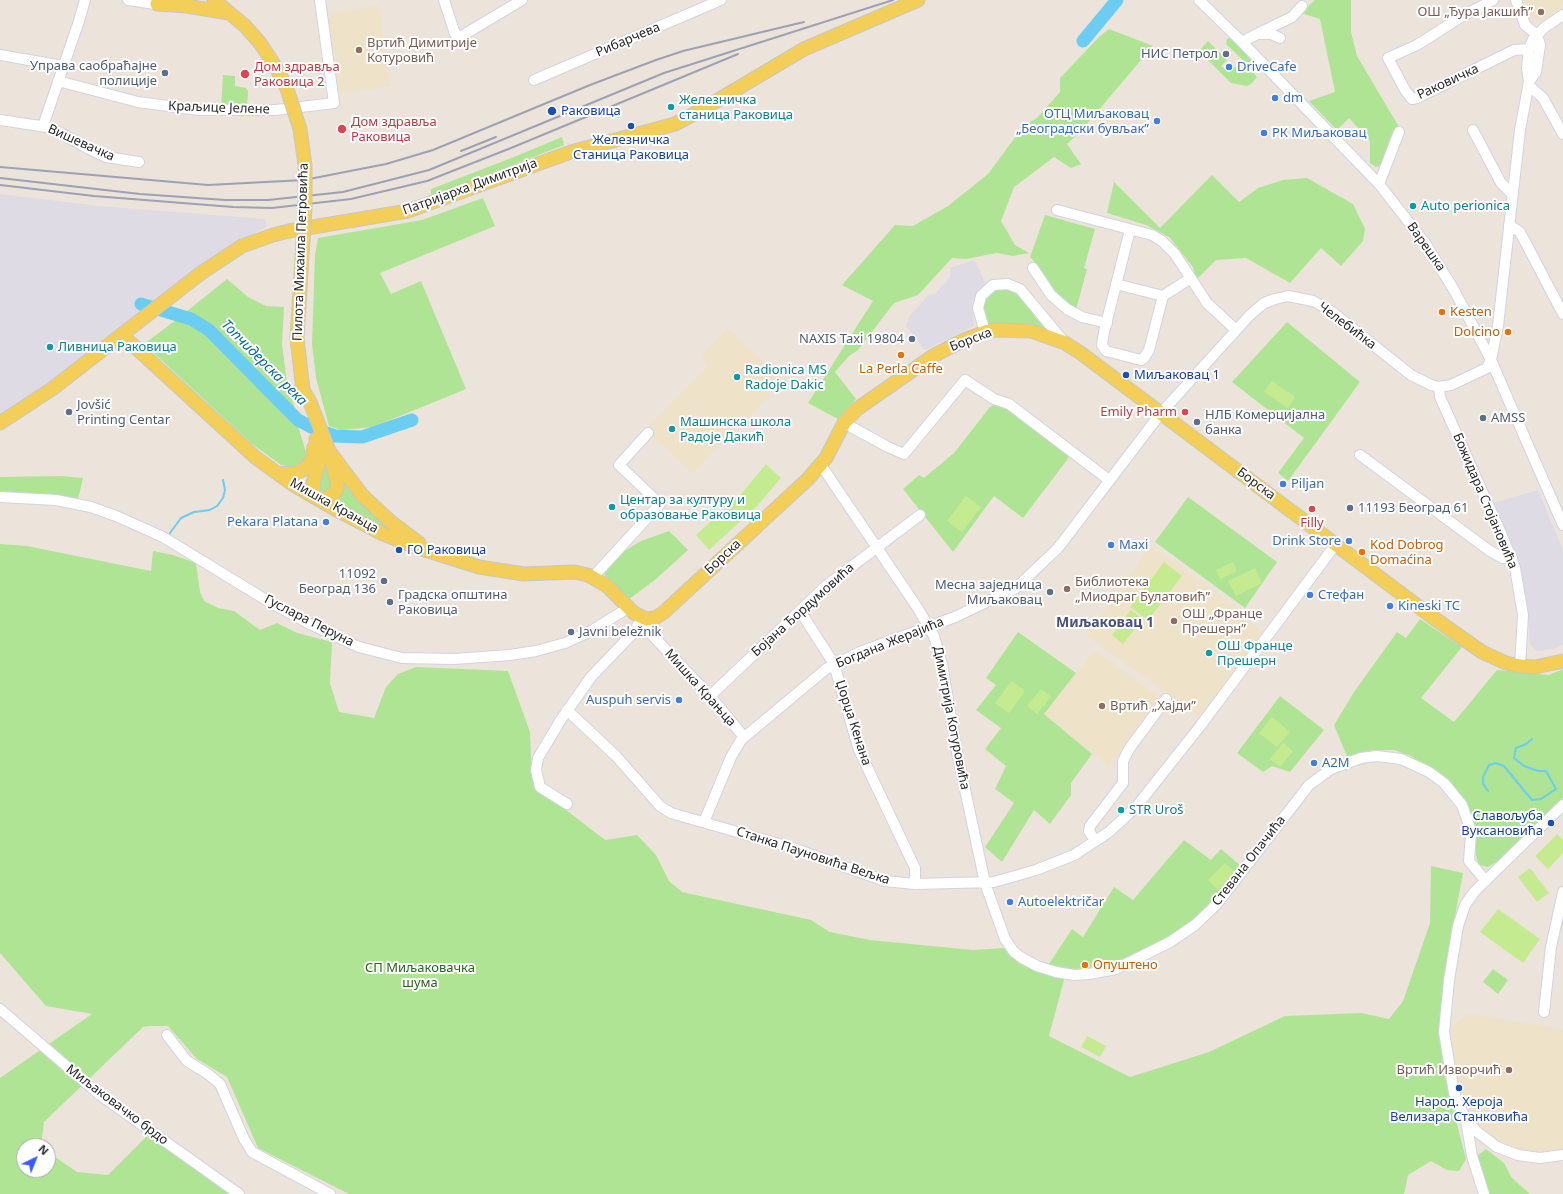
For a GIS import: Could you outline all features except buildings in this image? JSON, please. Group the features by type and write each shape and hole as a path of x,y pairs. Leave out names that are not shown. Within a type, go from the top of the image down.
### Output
{"main road":[{"name":"Пилота Михаила Петровића","path":"214,0 230,13 260,43 277,69 287,89 300,129 305,172 297,338 304,404 314,436 319,446 321,456 313,483 317,499 331,496 337,489 337,482 329,451 310,402 303,390"},
{"name":"Патријарха Димитрија","path":"0,424 52,389 168,298 242,246 266,237 289,231 408,211 571,152 675,124 804,49 918,0"},
{"path":"161,2 230,13"},
{"name":"Борска","path":"644,619 655,618 663,613 802,486 821,465 844,423 857,409 933,356 964,340 985,332 1007,329 1024,330 1047,336 1065,343 1161,413 1437,621 1482,652 1502,661 1520,666 1535,666 1563,661"},
{"name":"Мишка Крањца","path":"122,335 242,446 276,473 317,499 383,534 439,555 500,572 538,575 579,572 593,577 607,586 628,608 644,619"},
{"path":"276,473 294,474 308,466 313,456 314,436"},
{"path":"329,451 357,489 382,514 411,538 439,555"}],"street":[{"path":"43,126 85,0"},
{"path":"128,0 161,2"},
{"name":"Краљице Јелене","path":"58,81 97,93 138,102 199,110 276,110 334,103 320,0"},
{"path":"444,0 454,34 460,37 522,0"},
{"name":"Рибарчева","path":"534,80 721,0"},
{"name":"Варешка","path":"1199,0 1242,42 1379,184 1415,229 1436,259 1491,360 1563,526"},
{"name":"Раковичка","path":"1494,0 1417,45 1388,58 1405,90 1410,97 1414,99 1514,50 1529,49"},
{"path":"1516,0 1525,25 1537,35 1540,45 1536,72 1528,84"},
{"path":"1242,42 1292,17 1302,6"},
{"path":"1439,387 1451,385 1481,372 1488,366 1491,360 1498,326 1512,194 1523,108 1528,84 1527,68 1529,49 1531,41 1537,35 1548,25 1563,15"},
{"path":"1257,34 1271,34 1280,38"},
{"path":"0,55 63,66"},
{"path":"1528,84 1543,98 1563,134"},
{"name":"Вишевачка","path":"0,120 43,126 59,132 78,144 106,157 139,162"},
{"path":"1473,130 1501,183 1512,194"},
{"path":"1379,184 1399,132"},
{"path":"1057,210 1152,235 1162,241 1175,254 1207,303 1236,330"},
{"path":"1509,226 1520,232 1563,314"},
{"path":"1130,230 1106,322 1102,345 1104,349 1141,360 1147,356 1163,296 1191,278"},
{"path":"1034,268 1051,294 1067,309 1082,317 1106,322"},
{"path":"985,332 979,314 980,298 984,292 999,283 1008,284 1020,289 1040,315 1065,343"},
{"path":"1116,284 1163,296"},
{"name":"Челебићка","path":"1161,413 1257,308 1271,300 1288,296 1307,299 1331,311 1411,375 1421,381 1439,387"},
{"path":"1477,332 1487,334 1498,326"},
{"path":"844,423 904,454 965,380 994,399 1009,404 1109,480"},
{"name":"Божидара Стојановића","path":"1439,387 1440,397 1512,558 1522,603 1523,629 1520,666"},
{"name":"Богдана Жерајића","path":"704,822 731,757 744,737 834,664 929,628 996,599 1016,588 1058,548 1161,413"},
{"path":"593,577 660,504 619,465 648,433"},
{"path":"1360,455 1490,551 1502,558 1512,558"},
{"name":"Димитрија Котуровића","path":"821,465 929,628 936,641 942,664 957,752 984,883"},
{"name":"Гуслара Перуна","path":"0,496 56,500 91,507 116,516 163,537 271,603 312,625 359,647 402,658 451,660 510,655 536,651 565,643 591,631 628,608"},
{"name":"Бојана Ђордумовића","path":"710,696 840,574 920,515"},
{"name":"Станка Пауновића Вељка","path":"567,710 616,756 660,806 675,815 793,848 880,880 915,884 984,883 1058,862 1074,855 1095,841 1129,814 1150,792 1269,636 1336,544"},
{"name":"Џорџа Кенана","path":"800,611 834,664 859,750 915,868 915,884"},
{"path":"567,804 540,787 536,770 538,758 567,710 597,670 633,633 644,619"},
{"name":"Мишка Крањца","path":"644,619 651,634 710,696 744,737"},
{"path":"1095,841 1089,831 1090,826 1123,783 1123,761 1129,749 1166,699"},
{"name":"Стевана Опачића","path":"984,883 1005,939 1014,952 1022,958 1046,969 1074,975 1102,973 1116,969 1170,942 1200,921 1234,883 1314,780 1337,766 1361,758 1377,756 1393,757 1410,762 1437,777 1452,790 1462,805 1471,833 1469,861 1486,881"},
{"path":"1484,1194 1472,1156 1465,1118 1452,1083 1445,1042 1445,1018 1449,980 1458,926 1470,898 1563,805"},
{"path":"1544,1012 1551,947 1563,892"},
{"name":"Миљаковачко брдо","path":"0,1009 100,1095 239,1194"},
{"path":"167,1035 187,1061 208,1074 220,1084 244,1140 252,1152 330,1194"},
{"path":"1465,1118 1476,1131 1490,1143 1509,1153 1532,1158 1547,1158 1563,1155"}],"shaded area":[{"name":"ОШ „Ђура Јакшић”","path":"1522,0 1563,0 1563,7 1545,18 1539,20 1533,19 1525,9"},
{"name":"Вртић Димитрије Котуровић","path":"379,6 391,86 338,94 327,13"},
{"path":"0,194 99,206 265,219 266,227 215,256 40,393 0,414"},
{"path":"975,260 986,285 977,293 972,302 974,326 925,350 906,326 909,317 928,295 935,294 950,277 950,268"},
{"path":"728,328 783,380 724,446 721,443 692,474 646,429 708,366 700,357"},
{"path":"1538,490 1563,550 1563,645 1554,649 1537,651 1530,644 1527,601 1515,551 1493,503"},
{"name":"ОШ „Франце Прешерн”","path":"1151,545 1235,606 1268,638 1203,719 1087,636"},
{"name":"Вртић „Хајди”","path":"1095,650 1159,697 1109,767 1044,714"},
{"name":"Вртић Изворчић","path":"1467,1013 1563,1029 1563,1149 1536,1153 1512,1147 1496,1139 1478,1124 1470,1113 1459,1086 1453,1054 1451,1029"}],"green space":[{"path":"1315,0 1351,0 1351,32 1357,56 1399,127 1382,165 1376,167 1370,163 1370,141 1349,118 1337,130 1309,101 1335,92 1320,19 1301,13"},
{"path":"1109,29 1153,46 1080,132 1067,144 1081,164 1071,168 1054,157 1014,187 1001,221 1015,245 1029,253 1013,256 997,253 966,259 952,258 918,295 894,303 858,350 849,356 835,372 856,399 838,419 808,403 873,301 842,285 895,225 913,226 948,206 988,174 1025,124 1036,119 1060,92 1060,78 1100,36"},
{"path":"1231,37 1254,61 1251,65 1248,65 1226,44 1227,39"},
{"path":"1208,41 1227,60 1221,66 1228,72 1234,66 1240,71 1253,72 1257,77 1252,83 1247,86 1231,83 1199,51"},
{"path":"223,75 235,76 235,86 246,88 248,91 247,110 221,108"},
{"path":"562,137 564,145 431,197 431,189"},
{"path":"1212,175 1239,202 1258,188 1283,180 1307,178 1353,204 1365,229 1363,241 1341,266 1321,248 1290,283 1246,258 1216,260 1196,280 1193,267 1169,237 1146,225 1107,213 1114,182 1160,228"},
{"path":"483,198 495,226 380,273 391,294 421,281 466,389 373,427 341,430 329,426 316,378 312,344 315,255 318,238 422,220"},
{"path":"1045,215 1095,229 1084,268 1087,269 1076,310 1062,301 1048,285 1038,266 1030,257"},
{"path":"227,279 248,297 266,306 284,307 282,345 287,382 297,416 218,335 186,312"},
{"path":"1000,287 1013,289 1025,301 1035,317 1045,328 1008,323 988,325 983,307 986,297"},
{"path":"180,317 208,332 297,423 306,452 304,461 293,467 281,465 252,444 144,344"},
{"path":"1287,322 1360,382 1288,481 1278,473 1304,438 1232,382"},
{"path":"1272,381 1295,397 1288,408 1264,392"},
{"path":"996,404 1003,404 1070,456 1023,518 994,496 953,552 903,489 919,475 924,478 954,453 990,407"},
{"path":"326,454 335,480 327,496 318,493"},
{"path":"766,464 781,478 757,506 709,550 696,535 742,493"},
{"path":"61,476 83,478 78,499 16,492 0,492 0,477"},
{"path":"342,479 396,530 389,530 332,502"},
{"path":"966,496 981,507 962,532 947,521"},
{"path":"1188,497 1277,562 1245,608 1155,542"},
{"path":"669,531 688,550 656,579 628,600 606,577 604,573 606,566 616,556 641,541"},
{"name":"СП Миљаковачка шума","path":"0,544 27,546 151,571 153,551 173,555 196,563 200,592 204,601 218,608 234,611 260,630 277,623 297,633 332,642 330,683 339,712 374,718 386,687 398,674 416,667 508,671 530,732 532,778 536,789 605,840 637,835 656,855 669,881 682,892 811,920 830,932 870,940 973,950 1005,948 1021,961 1065,976 1049,1036 1130,1077 1209,1052 1285,1016 1361,1013 1389,1019 1403,1001 1430,923 1431,866 1463,873 1453,927 1442,1009 1442,1050 1444,1073 1466,1159 1459,1171 1447,1170 1431,1161 1408,1175 1404,1194 349,1194 258,1148 227,1077 197,1059 168,1026 150,1026 143,1027 44,1122 42,1138 16,1138 16,1178 56,1178 56,1158 77,1172 108,1175 151,1132 235,1194 0,1194 0,1078 92,1014 46,1006 0,953"},
{"path":"1164,562 1182,576 1148,620 1130,607"},
{"path":"1233,562 1237,571 1220,579 1216,570"},
{"path":"1255,568 1262,583 1236,596 1228,581"},
{"path":"1131,610 1143,619 1123,644 1112,635"},
{"path":"1420,619 1462,647 1421,698 1454,722 1497,670 1549,675 1563,669 1563,798 1500,860 1488,867 1479,865 1476,855 1474,820 1465,801 1451,782 1411,756 1394,750 1373,750 1348,759 1334,725 1354,692 1397,632 1406,638"},
{"path":"1018,632 1076,673 1044,714 1092,754 1071,783 1071,795 1050,824 1034,810 1002,862 985,847 1014,803 995,789 1006,766 985,749 1001,728 976,710 996,685 986,678"},
{"path":"1012,681 1025,691 1009,713 995,703"},
{"path":"1041,689 1051,697 1037,714 1027,706"},
{"path":"1280,696 1324,730 1290,772 1272,766 1263,772 1237,753"},
{"path":"1272,717 1290,732 1277,747 1259,733"},
{"path":"1283,743 1293,751 1280,767 1270,759"},
{"path":"1557,834 1563,840 1563,853 1548,869 1535,856"},
{"path":"1184,840 1211,860 1221,849 1241,866 1239,871 1201,912 1180,931 1116,962 1074,971 1049,964 1072,929 1083,937 1114,887 1133,900"},
{"path":"1225,863 1235,872 1218,890 1208,880"},
{"path":"1530,868 1549,893 1537,902 1518,877"},
{"path":"1498,909 1540,939 1523,963 1480,932"},
{"path":"1493,969 1508,980 1498,994 1483,982"},
{"path":"1087,1036 1106,1046 1100,1057 1081,1047"},
{"path":"1486,1149 1504,1163 1512,1178 1530,1194 1489,1194 1477,1156"}],"waterway":[{"name":"Топчидерска река","path":"1083,41 1117,0"},
{"name":"Топчидерска река","path":"141,304 191,319 209,330 298,420 315,429 335,436 362,437 412,420"},
{"path":"170,533 181,518 194,512 210,510 217,506 223,498 225,490 223,480"},
{"path":"1488,791 1483,784 1483,777 1489,765 1496,763 1504,766 1532,800 1541,799 1556,789 1546,771 1538,771 1524,766 1514,758 1516,748 1526,744 1532,739"}],"railway":[{"path":"0,178 140,194 225,200 268,200 343,192 429,170 664,73 893,0"},
{"path":"0,167 208,185 304,180 386,164 433,150 590,85 656,60 683,51 804,22"},
{"path":"0,185 94,196 233,207 272,208 351,199 427,181 511,148 738,54"},
{"path":"461,151 496,137"}],"place":[{"name":"ОШ „Ђура Јакшић”","path":"1541,12"},
{"name":"Вртић Димитрије Котуровић","path":"359,50"},
{"name":"НИС Петрол","path":"1226,54"},
{"name":"DriveCafe","path":"1229,67"},
{"name":"Управа саобраћајне полиције","path":"165,73"},
{"name":"Дом здравља Раковица 2","path":"245,74"},
{"name":"dm","path":"1275,98"},
{"name":"Железничка станица Раковица","path":"671,107"},
{"name":"Раковица","path":"552,111"},
{"name":"ОТЦ Миљаковац „Београдски бувљак”","path":"1157,121"},
{"name":"Железничка Станица Раковица","path":"631,126"},
{"name":"Дом здравља Раковица","path":"342,129"},
{"name":"РК Миљаковац","path":"1264,133"},
{"name":"Auto perionica","path":"1413,206"},
{"name":"Kesten","path":"1442,312"},
{"name":"Dolcino","path":"1508,332"},
{"name":"NAXIS Taxi 19804","path":"912,339"},
{"name":"Ливница Раковица","path":"50,347"},
{"name":"La Perla Caffe","path":"901,355"},
{"name":"Миљаковац 1","path":"1126,375"},
{"name":"Radionica MS Radoje Dakic","path":"737,377"},
{"name":"Jovšić Printing Centar","path":"69,412"},
{"name":"Emily Pharm","path":"1185,412"},
{"name":"AMSS","path":"1483,418"},
{"name":"НЛБ Комерцијална банка","path":"1197,422"},
{"name":"Машинска школа Радоје Дакић","path":"672,429"},
{"name":"Piljan","path":"1283,484"},
{"name":"Центар за културу и образовање Раковица","path":"612,507"},
{"name":"11193 Београд 61","path":"1350,508"},
{"name":"Filly","path":"1312,509"},
{"name":"Pekara Platana","path":"326,522"},
{"name":"Drink Store","path":"1349,541"},
{"name":"Maxi","path":"1111,545"},
{"name":"ГО Раковица","path":"399,550"},
{"name":"Kod Dobrog Domaćina","path":"1362,552"},
{"name":"11092 Београд 136","path":"384,581"},
{"name":"Библиотека „Миодраг Булатовић”","path":"1067,589"},
{"name":"Месна заједница Миљаковац","path":"1050,592"},
{"name":"Стефан","path":"1310,595"},
{"name":"Градска општина Раковица","path":"390,602"},
{"name":"Kineski TC","path":"1390,606"},
{"name":"ОШ „Франце Прешерн”","path":"1174,621"},
{"name":"Javni beležnik","path":"571,632"},
{"name":"ОШ Франце Прешерн","path":"1209,653"},
{"name":"Auspuh servis","path":"679,700"},
{"name":"Вртић „Хајди”","path":"1102,706"},
{"name":"A2M","path":"1314,763"},
{"name":"STR Uroš","path":"1121,810"},
{"name":"Славољуба Вуксановића","path":"1551,823"},
{"name":"Autoelektričar","path":"1010,902"},
{"name":"Опуштено","path":"1085,965"},
{"name":"Вртић Изворчић","path":"1509,1070"},
{"name":"Народ. Хероја Велизара Станковића","path":"1459,1088"}],"district":[{"name":"Миљаковац 1","path":"1105,623"}]}
